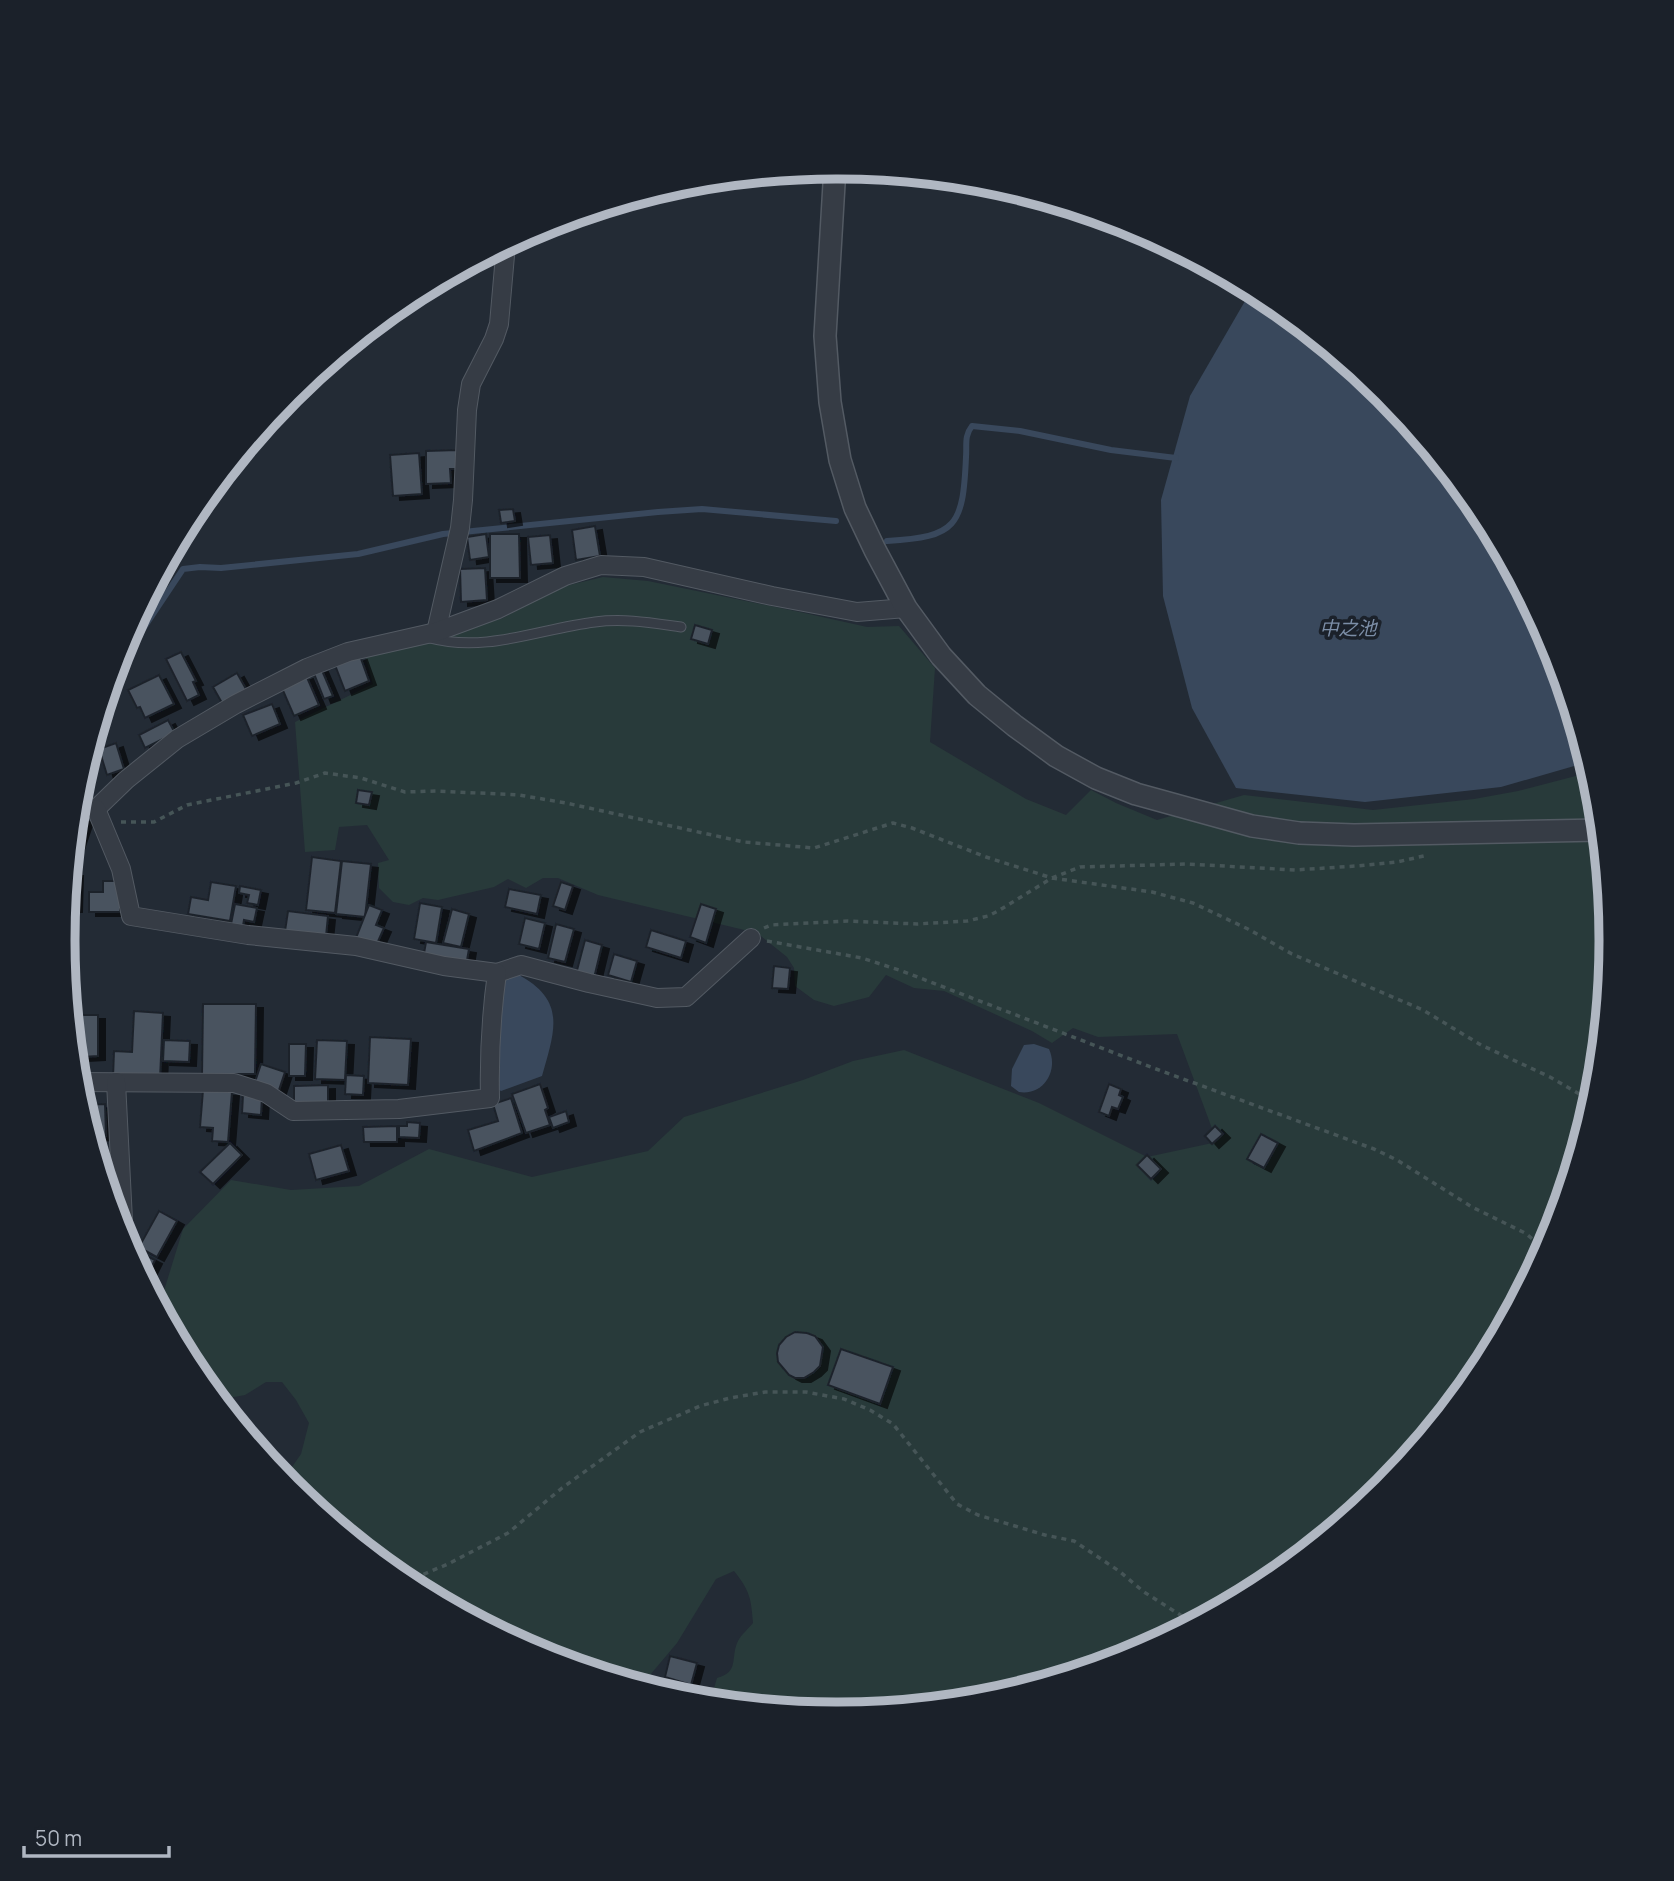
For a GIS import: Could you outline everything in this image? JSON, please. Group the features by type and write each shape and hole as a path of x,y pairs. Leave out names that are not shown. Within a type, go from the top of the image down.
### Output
{"street":[{"path":"834,179 825,336 830,402 840,460 855,508 906,608 941,656 977,695 1056,756 1096,778 1136,794 1252,826 1299,833 1354,835 1590,830"},
{"path":"429,634 459,532 471,384 499,324 505,255"},
{"path":"96,809 126,780 177,739 236,704 307,668 348,652 429,634 498,609 565,576 601,565 644,567 857,612 906,608"},
{"path":"88,807 96,809"},
{"path":"96,809 121,869 131,916 247,935 356,946 444,967 497,973 522,965 657,998 686,997 751,938"},
{"path":"89,1082 234,1083 266,1093 293,1111 399,1109 490,1098 489,1054 497,973"},
{"path":"116,1082 122,1202"}],"lane":[{"path":"429,634 447,643 480,643 514,639 594,622 625,620 681,627"}],"path":[{"path":"96,809 121,822 154,822 187,805 296,783 325,773 360,778 405,792 519,795 757,843 814,848 893,823 1052,878 1152,892 1193,903 1292,954 1423,1010 1481,1045 1550,1077 1582,1096"},
{"path":"751,938 771,925 967,921 988,916 1052,878 1080,867 1187,864 1295,870 1397,862 1435,853"},
{"path":"751,938 872,961 1374,1149 1472,1207 1525,1233 1536,1242"},
{"path":"418,1577 508,1533 562,1488 640,1433 701,1406 730,1398 765,1392 806,1392 844,1399 870,1410 892,1424 957,1504 978,1515 1074,1541 1119,1571 1144,1592 1185,1618"}],"shaded area":[{"path":"603,577 648,581 867,627 899,626 935,668 930,742 1026,799 1066,815 1091,790 1157,820 1244,795 1373,810 1474,799 1580,775 1592,841 1597,891 1597,990 1592,1040 1573,1138 1541,1232 1497,1321 1441,1404 1410,1443 1376,1479 1301,1545 1260,1574 1174,1624 1082,1662 1034,1676 986,1688 887,1701 787,1701 738,1696 713,1692 717,1678 732,1668 738,1641 753,1623 749,1595 734,1571 716,1579 677,1643 648,1678 592,1662 500,1624 456,1600 373,1545 335,1513 290,1470 301,1454 309,1423 282,1382 266,1382 245,1395 229,1398 204,1364 163,1294 183,1229 231,1180 291,1190 359,1186 429,1149 532,1177 648,1151 684,1117 803,1080 853,1061 904,1050 1039,1103 1147,1157 1217,1142 1177,1034 1098,1037 1073,1028 1052,1043 1032,1031 944,991 914,988 886,975 869,997 834,1006 814,1000 795,986 794,968 787,957 757,933 598,895 558,878 543,878 526,888 508,879 494,887 438,900 423,898 409,905 393,902 379,888 378,863 389,860 367,825 339,827 335,850 305,852 295,722 373,684 365,655 405,648 503,618 561,587"}],"water":[{"name":"中之池","path":"1246,299 1301,336 1376,402 1410,438 1441,477 1497,560 1541,649 1578,765 1501,787 1365,802 1236,788 1192,708 1163,596 1161,500 1190,396"},
{"path":"517,974 544,994 553,1018 553,1030 542,1076 501,1091 494,1086 495,1054 505,977"},
{"path":"1034,1044 1049,1049 1052,1057 1050,1073 1042,1086 1028,1092 1019,1092 1011,1086 1012,1069 1024,1045"}],"building":[{"path":"457,450 458,469 450,469 451,483 426,484 426,451"},
{"path":"419,453 422,494 393,496 390,455"},
{"path":"513,509 515,521 501,523 499,510"},
{"path":"595,526 600,556 576,560 572,530"},
{"path":"486,534 489,557 470,560 467,537"},
{"path":"490,534 519,534 520,578 490,578"},
{"path":"550,535 553,563 531,565 528,537"},
{"path":"485,568 487,600 461,602 460,569"},
{"path":"695,625 712,630 708,644 691,639"},
{"path":"181,652 196,681 193,682 199,695 187,701 166,659"},
{"path":"360,656 369,681 345,691 335,665"},
{"path":"321,668 333,696 324,699 313,671"},
{"path":"237,673 246,689 222,703 213,687"},
{"path":"159,675 174,704 145,718 128,690"},
{"path":"306,675 319,705 294,716 281,686"},
{"path":"272,704 280,724 252,736 243,715"},
{"path":"168,720 175,733 145,748 139,735"},
{"path":"116,743 124,769 107,775 100,749"},
{"path":"358,790 372,792 369,805 356,803"},
{"path":"312,857 341,861 335,913 306,910"},
{"path":"342,861 371,864 365,917 336,914"},
{"path":"103,881 120,881 120,912 89,912 89,892 103,892"},
{"path":"211,882 236,886 230,921 188,914 191,897 208,900"},
{"path":"561,882 573,886 565,910 553,906"},
{"path":"240,886 261,890 258,905 247,903 249,895 239,893"},
{"path":"509,889 541,895 537,914 505,907"},
{"path":"420,903 442,907 436,943 414,939"},
{"path":"235,904 257,908 254,922 244,920 243,926 231,924"},
{"path":"701,904 716,909 706,943 690,937"},
{"path":"369,905 382,910 376,925 384,928 376,946 356,938"},
{"path":"452,909 469,914 461,947 443,943"},
{"path":"288,911 328,916 326,936 285,931"},
{"path":"525,918 545,923 539,949 519,944"},
{"path":"556,924 574,929 565,962 548,958"},
{"path":"651,930 686,941 681,958 646,947"},
{"path":"585,940 602,945 594,978 576,974"},
{"path":"426,942 469,949 466,966 423,959"},
{"path":"614,954 637,961 631,982 608,975"},
{"path":"774,966 790,968 788,989 772,988"},
{"path":"203,1004 256,1004 255,1074 202,1074"},
{"path":"134,1011 163,1013 160,1079 113,1077 114,1051 132,1052"},
{"path":"81,1015 98,1015 98,1056 85,1057"},
{"path":"370,1037 411,1039 408,1085 368,1083"},
{"path":"164,1040 190,1041 189,1062 163,1061"},
{"path":"317,1040 347,1041 345,1080 315,1079"},
{"path":"289,1044 306,1044 305,1076 289,1076"},
{"path":"261,1064 285,1072 278,1093 254,1085"},
{"path":"346,1075 364,1076 363,1095 345,1094"},
{"path":"540,1084 550,1125 526,1133 512,1094"},
{"path":"1109,1084 1121,1089 1119,1095 1123,1097 1118,1109 1112,1107 1109,1116 1099,1112"},
{"path":"328,1085 328,1104 294,1104 294,1086"},
{"path":"203,1090 232,1092 228,1142 212,1141 213,1128 200,1127"},
{"path":"243,1095 262,1097 261,1115 242,1113"},
{"path":"511,1098 522,1133 474,1151 468,1130 498,1121 493,1104"},
{"path":"105,1104 106,1136 101,1136 93,1105"},
{"path":"566,1111 569,1122 553,1128 549,1117"},
{"path":"407,1122 420,1123 419,1138 399,1137 399,1126 407,1126"},
{"path":"397,1126 397,1142 364,1142 363,1127"},
{"path":"1215,1126 1223,1134 1212,1144 1205,1136"},
{"path":"1261,1134 1278,1143 1264,1168 1247,1159"},
{"path":"230,1143 242,1155 213,1184 200,1172"},
{"path":"341,1145 349,1171 316,1180 309,1154"},
{"path":"105,1149 109,1149 110,1165"},
{"path":"1147,1155 1161,1169 1151,1179 1137,1165"},
{"path":"159,1211 177,1221 157,1257 140,1246"},
{"path":"144,1256 155,1260 150,1269"},
{"path":"795,1332 815,1336 823,1347 820,1366 804,1378 789,1375 778,1362 779,1345"},
{"path":"841,1349 893,1367 880,1404 828,1385"},
{"path":"670,1656 697,1663 691,1685 665,1677"}],"waterway":[{"path":"887,541 928,536 942,531 952,523 962,499 967,437 972,426 1020,431 1111,450 1176,458"},
{"path":"142,629 183,569 221,568 358,554 443,534 658,512 702,509 836,521"}]}
